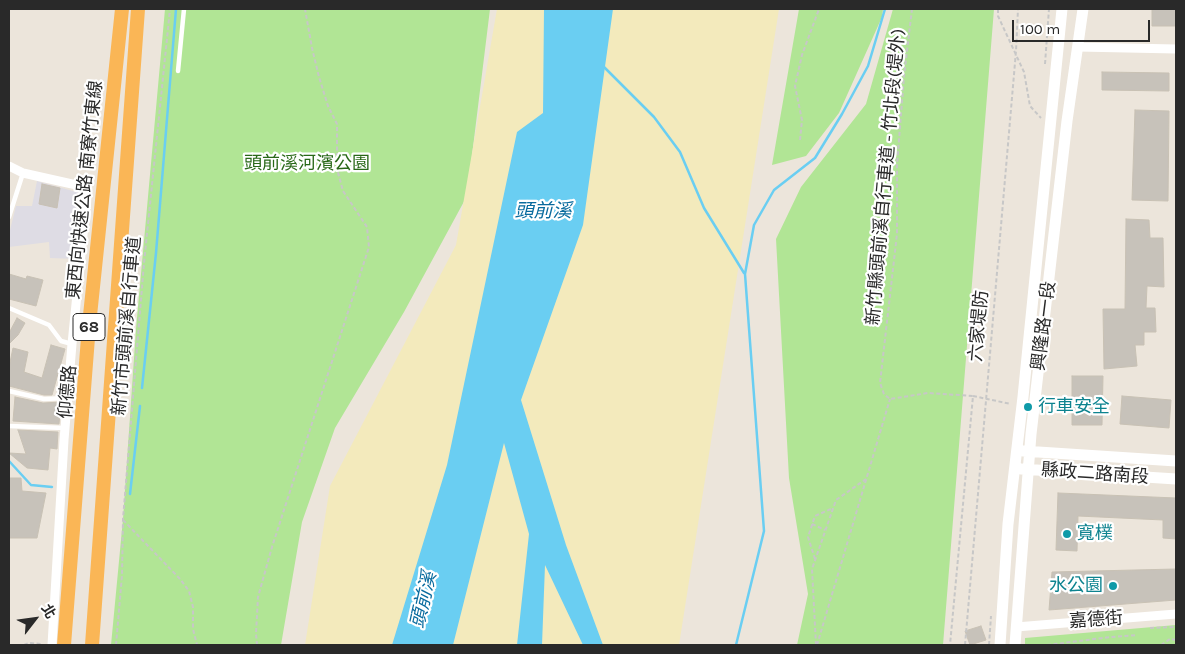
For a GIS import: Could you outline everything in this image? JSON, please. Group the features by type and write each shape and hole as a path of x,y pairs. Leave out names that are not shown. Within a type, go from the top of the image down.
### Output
{"highway":[{"name":"東西向快速公路 南寮竹東線","path":"64,645 89,325 122,9"},
{"name":"東西向快速公路 南寮竹東線","path":"92,645 138,9"}],"street":[{"name":"興隆路一段","path":"1000,645 1008,524 1062,9"},
{"name":"興隆路一段","path":"1015,645 1031,434 1067,121 1083,9"},
{"path":"1078,47 1176,49"},
{"name":"仰德路","path":"9,166 23,173 80,186 85,189 87,195 67,398 52,645"},
{"name":"縣政二路南段","path":"1017,450 1176,461"},
{"name":"縣政二路南段","path":"1015,469 1176,479"},
{"name":"嘉德街","path":"1016,627 1176,614"}],"lane":[{"path":"178,71 184,9"},
{"path":"9,217 23,173"},
{"path":"9,308 49,325 61,341 72,344"},
{"path":"9,391 44,399 67,398"},
{"path":"9,426 65,428"}],"path":[{"name":"新竹市頭前溪自行車道","path":"116,645 122,575 123,519 144,263 170,9"},
{"path":"257,645 258,597 272,547 369,246 367,227 343,191 337,169 337,124 328,106 319,78 305,9"},
{"path":"800,140 802,120 795,86 802,55 819,9"},
{"name":"新竹縣頭前溪自行車道 - 竹北段(堤外)","path":"890,399 884,394 880,383 897,234 897,165 904,76 912,9"},
{"path":"998,9 998,16 1016,51 1024,72 1030,106 1041,119 1050,119"},
{"name":"六家堤防","path":"965,645 1018,9"},
{"path":"816,645 890,399 928,393 973,396 1012,404"},
{"path":"950,645 973,396"},
{"path":"816,645 812,569 836,500 866,478"},
{"path":"815,559 808,537 812,524 815,516 833,508"},
{"path":"123,519 189,591 193,607 192,629 197,645"},
{"path":"812,524 825,530"},
{"path":"1150,628 1176,627"},
{"path":"1048,645 1138,635"},
{"path":"1161,645 1170,639 1176,640"},
{"path":"24,645 29,643 52,645"}],"shaded area":[{"path":"37,181 80,193 77,259 50,258 49,242 9,247 9,234 16,206 32,206"}],"green space":[{"name":"頭前溪河濱公園","path":"165,9 490,9 467,196 404,312 335,428 302,522 281,645 111,645 123,519 136,329"},
{"path":"799,9 883,9 882,17 839,113 806,156 772,165"},
{"path":"893,9 994,9 943,645 797,645 808,594 789,478 776,239 801,187 866,104"},
{"path":"1176,625 1176,645 1025,645 1025,638"}],"sand":[{"path":"497,9 779,9 679,645 305,645 330,486 456,245"}],"water":[{"name":"頭前溪","path":"544,9 613,9 583,225 521,400 566,545 603,645 583,645 545,565 542,645 517,645 529,534 504,443 453,645 392,645 447,465 517,132 543,113"}],"building":[{"path":"1152,9 1176,9 1176,26 1152,26"},
{"path":"1102,72 1169,73 1169,91 1102,90"},
{"path":"1135,110 1169,111 1168,201 1132,200"},
{"path":"42,184 60,188 57,208 39,204"},
{"path":"1126,219 1149,220 1150,238 1163,238 1164,287 1147,286 1146,308 1155,308 1156,332 1144,332 1144,345 1135,345 1137,366 1104,369 1103,309 1125,309"},
{"path":"9,274 26,279 27,276 43,280 36,306 9,299"},
{"path":"17,318 25,323 18,335 9,344 9,333"},
{"path":"51,345 65,349 52,395 44,395 9,386 9,367 13,348 28,352 24,372 42,378"},
{"path":"1072,376 1103,376 1102,425 1072,425"},
{"path":"1122,396 1171,400 1169,428 1120,424"},
{"path":"15,397 43,403 61,402 59,424 13,421"},
{"path":"18,430 58,432 57,449 50,448 48,470 27,468 9,453 26,454"},
{"path":"9,478 21,478 22,491 46,493 37,538 9,538"},
{"path":"1058,493 1176,498 1176,539 1163,538 1163,520 1078,516 1077,551 1056,550"},
{"name":"水公園","path":"1176,569 1176,600 1049,610 1052,572"},
{"path":"981,626 986,640 970,645 965,631"}],"waterway":[{"path":"142,388 156,253 176,9"},
{"path":"736,645 764,531 745,274 754,225 774,190 815,158 842,114 868,66 885,9"},
{"path":"604,67 654,117 680,152 704,208 744,273"},
{"path":"130,494 140,406"},
{"path":"9,461 31,485 52,487"}],"place":[{"name":"行車安全","path":"1028,407"},
{"name":"寬樸","path":"1067,534"},
{"name":"水公園","path":"1113,586"}]}
